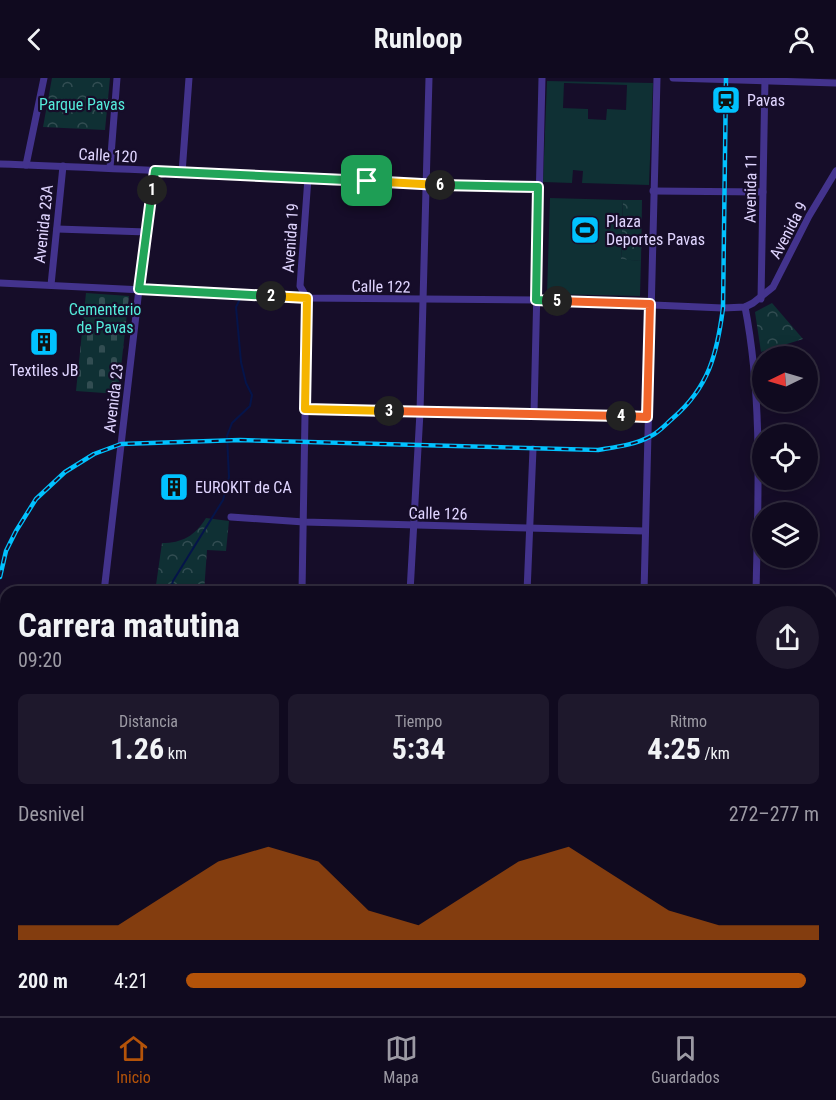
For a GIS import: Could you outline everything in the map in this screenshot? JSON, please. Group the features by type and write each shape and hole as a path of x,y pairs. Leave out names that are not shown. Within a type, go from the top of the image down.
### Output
{"street":[{"name":"Avenida 23A","path":"26,165 44,78"},
{"path":"110,168 117,78"},
{"path":"182,173 189,78"},
{"path":"410,586 420,411 429,78"},
{"path":"534,413 542,78"},
{"path":"644,586 657,78"},
{"path":"673,78 765,79 836,83"},
{"name":"Avenida 11","path":"761,299 765,79"},
{"name":"Calle 120","path":"0,164 538,187"},
{"name":"Avenida 23A","path":"51,285 63,166"},
{"name":"Avenida 23","path":"105,586 155,171"},
{"name":"Avenida 9","path":"761,299 773,286 809,216 836,171"},
{"name":"Avenida 19","path":"302,586 307,298 300,286 308,178"},
{"path":"653,190 763,192"},
{"path":"57,229 147,232"},
{"name":"Calle 122","path":"0,283 307,298 536,300 723,308 745,307 761,299"},
{"path":"745,307 756,389 756,586"},
{"path":"305,409 647,417"},
{"path":"527,586 533,449"},
{"name":"Calle 126","path":"231,517 412,526 645,531"}],"green space":[{"name":"Parque Pavas","path":"52,78 110,78 105,130 43,127"},
{"path":"547,81 653,83 649,185 582,183 583,171 573,170 572,183 543,182","holes":["564,83 627,85 626,110 607,109 606,120 588,119 588,109 563,108"]},
{"name":"Plaza Deportes Pavas","path":"550,198 623,200 621,259 641,261 640,296 547,294"},
{"path":"623,200 642,200 641,261 621,260"},
{"name":"Cementerio de Pavas","path":"86,293 129,296 118,394 76,391"},
{"path":"772,303 803,339 780,346 760,346 755,312"},
{"path":"206,518 229,521 226,551 207,550 204,586 156,586 162,543 182,540 197,530"}],"waterway":[{"path":"172,586 223,500 229,477 227,436 232,423 250,406 252,395 246,383 241,362 236,307 240,299"}],"railway":[{"path":"0,577 6,551 36,499 65,472 94,454 121,444 240,440 598,450 632,444 654,434 695,394 709,369 718,340 723,308 726,78"}],"place":[{"name":"Pavas","path":"726,100"},
{"name":"Plaza Deportes Pavas","path":"585,230"},
{"name":"Textiles JB","path":"44,342"},
{"name":"EUROKIT de CA","path":"174,487"}],"route":[{"path":"155,171 367,181 538,187 536,300 650,304 647,417 305,409 307,298 139,289 155,171"}]}
